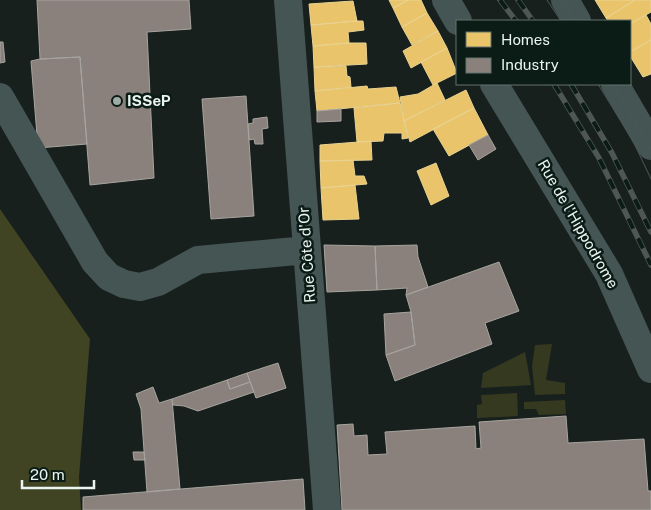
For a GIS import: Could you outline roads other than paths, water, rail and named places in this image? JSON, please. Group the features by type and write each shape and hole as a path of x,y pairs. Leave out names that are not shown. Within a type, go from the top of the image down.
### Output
{"street":[{"name":"Rue Côte d'Or","path":"288,0 327,510"},
{"path":"446,0 457,20"},
{"path":"565,0 576,20"},
{"name":"Rue de l'Hippodrome","path":"495,85 609,274 651,369"},
{"path":"616,85 651,146"},
{"path":"0,97 95,262 109,277 124,284 140,287 158,282 198,260 307,250"}],"tram line":[{"path":"547,0 560,20"},
{"path":"563,0 574,20"},
{"path":"599,85 633,141 651,179"},
{"path":"614,85 651,150"}],"railway":[{"path":"500,0 515,20"},
{"path":"518,0 532,20"},
{"path":"555,85 599,158 651,265"},
{"path":"572,85 612,153 651,232"}],"place":[{"name":"ISSeP","path":"117,101"}]}
